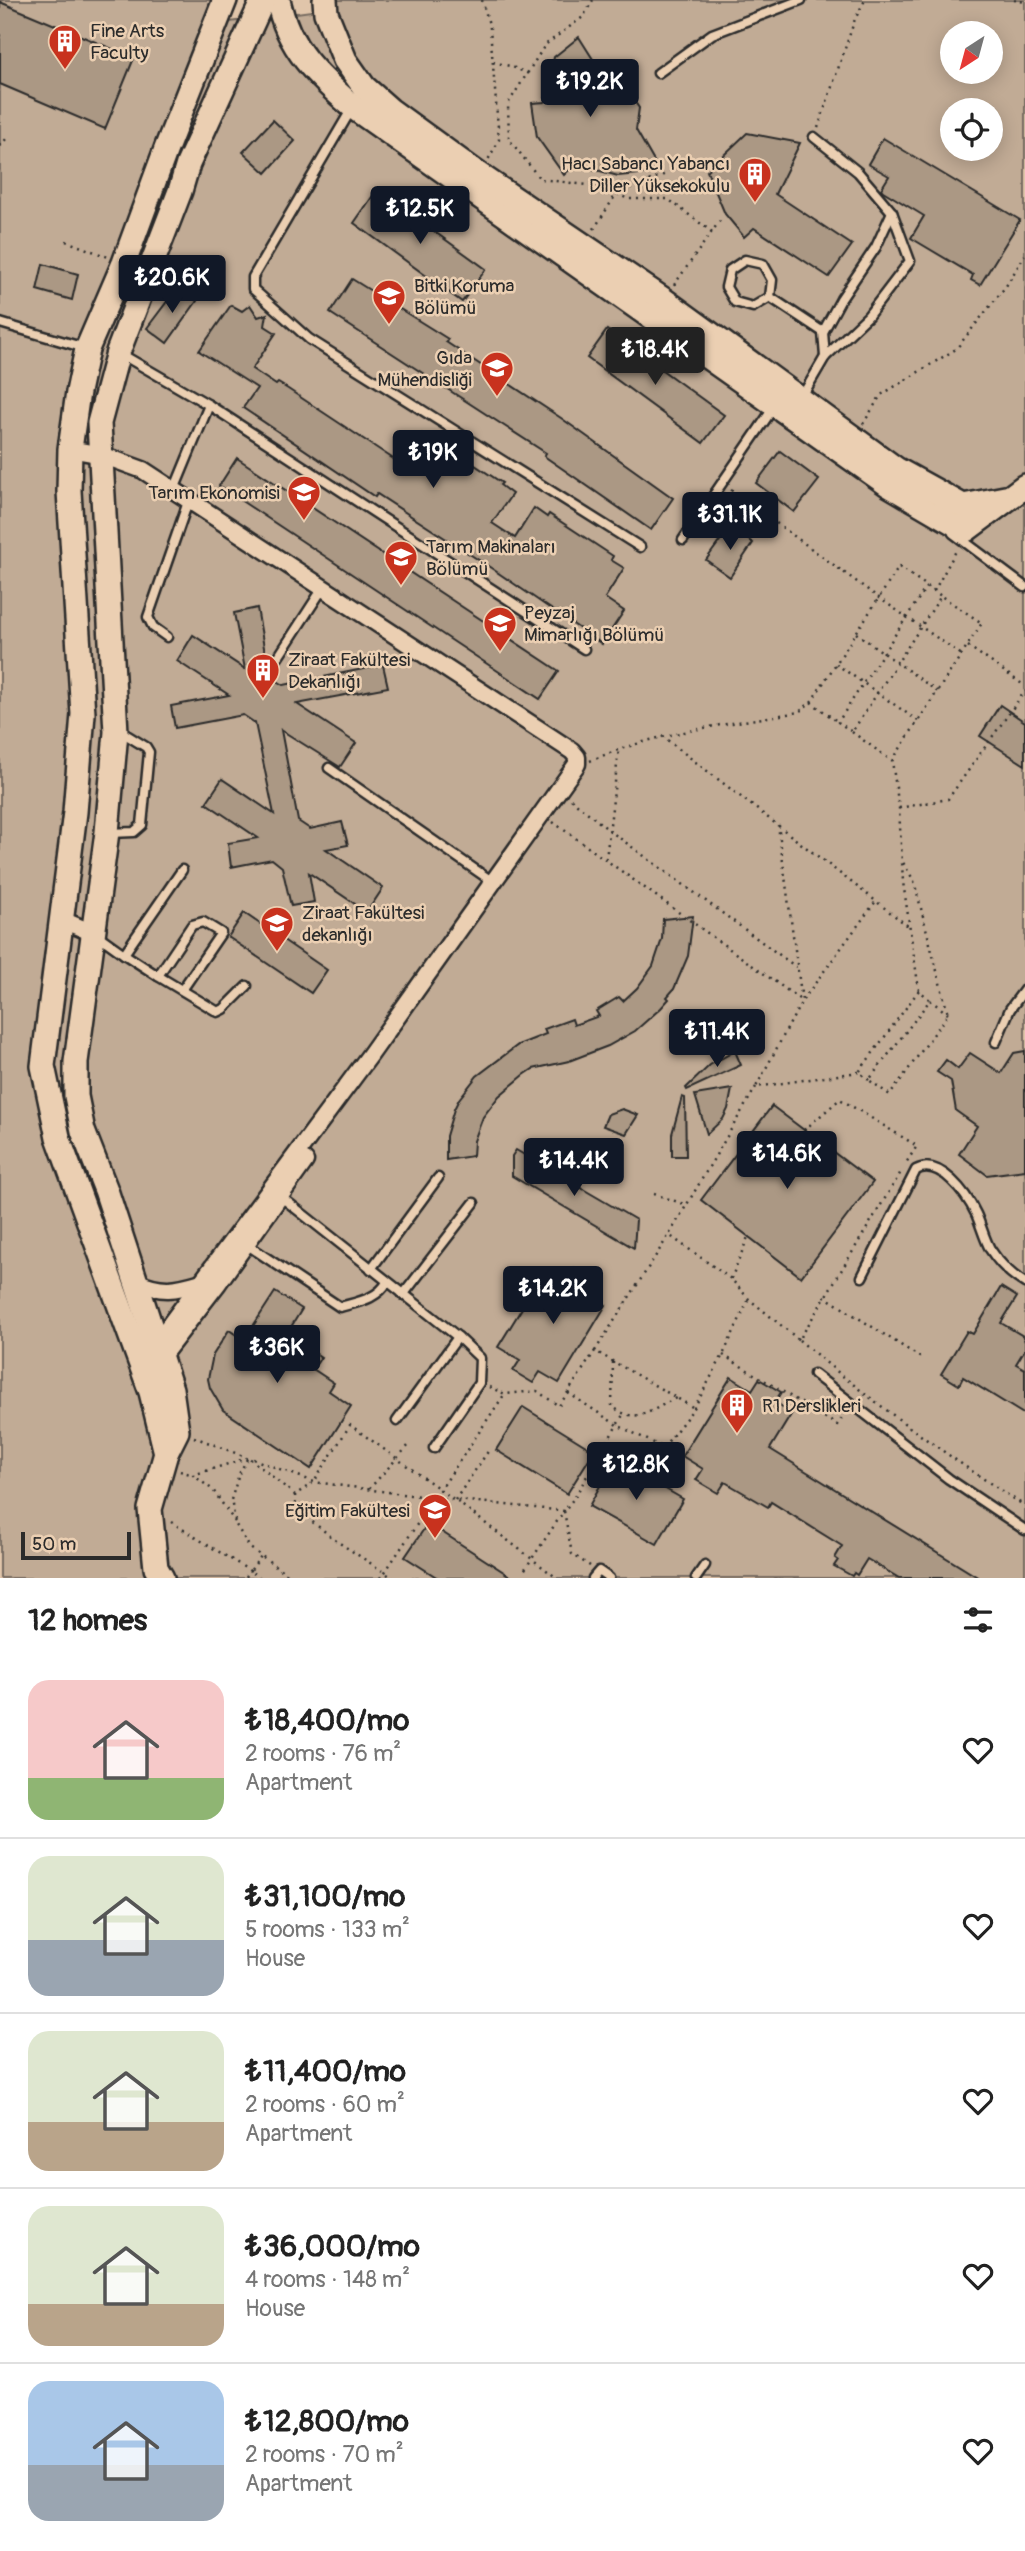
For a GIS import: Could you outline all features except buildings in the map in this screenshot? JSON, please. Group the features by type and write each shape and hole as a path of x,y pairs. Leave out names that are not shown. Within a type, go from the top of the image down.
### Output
{"street":[{"path":"166,1453 151,1392 58,1137 43,1066 75,812 83,713 69,491 70,449 78,392 89,346 124,263 225,0"},
{"path":"162,1578 156,1568 150,1509 166,1453 177,1432 171,1390 83,1130 76,1096 76,1062 107,832 116,728 99,423 118,352 180,191 188,163 263,0"},
{"path":"278,0 282,23 295,47 318,76 353,107 889,485 967,530 1018,492"},
{"path":"325,0 326,13 345,60 364,86 390,110 478,174 664,300 896,469 963,506 1018,492"},
{"path":"89,346 118,352"},
{"path":"70,449 102,455 143,470 572,751 577,757 577,764 494,883 202,1282 159,1349"},
{"path":"159,1349 280,1196 549,819"},
{"path":"60,919 93,933"},
{"path":"136,1281 158,1289 175,1290 202,1282"}],"lane":[{"path":"658,73 712,34 801,0"},
{"path":"353,107 253,277 253,289 309,339 640,547"},
{"path":"800,401 825,357 868,316 910,261 892,212 858,173 814,138"},
{"path":"825,357 822,332 876,247 892,212"},
{"path":"745,260 763,264 772,280 770,297 753,307 735,302 726,287 728,272 745,260"},
{"path":"770,297 822,332"},
{"path":"0,323 89,346"},
{"path":"118,352 209,405 584,649"},
{"path":"174,490 209,405"},
{"path":"683,540 775,406"},
{"path":"889,485 1025,587"},
{"path":"167,637 153,627 148,617 189,499"},
{"path":"277,659 323,588"},
{"path":"107,832 134,832 142,825 149,764 146,747 116,728"},
{"path":"329,768 494,883"},
{"path":"124,954 182,870"},
{"path":"158,976 192,925 203,922 221,933 182,990"},
{"path":"93,933 218,1012 247,986"},
{"path":"996,1042 1010,1009 1025,989"},
{"path":"862,1277 916,1170 926,1166 936,1168 961,1192 977,1216 990,1248 1008,1270 1025,1283"},
{"path":"371,1269 438,1178"},
{"path":"280,1196 458,1337 480,1359 479,1383 434,1448"},
{"path":"403,1295 474,1203"},
{"path":"245,1243 340,1307 369,1299 387,1282"},
{"path":"397,1421 458,1337"},
{"path":"814,1374 949,1479 1025,1530"},
{"path":"696,1578 705,1565"},
{"path":"596,1575 609,1578"}],"path":[{"path":"478,174 499,141 490,29 482,0"},
{"path":"593,0 583,17 545,45 508,104 509,139 540,178 595,186 629,199 668,199 712,232"},
{"path":"814,138 855,19 865,0"},
{"path":"1014,0 1025,2"},
{"path":"493,62 529,74"},
{"path":"0,146 7,138"},
{"path":"499,141 509,139"},
{"path":"582,246 617,193 666,174"},
{"path":"684,272 721,219"},
{"path":"66,241 124,263"},
{"path":"854,439 881,395 956,349 1006,286 1025,254"},
{"path":"722,483 962,655"},
{"path":"934,591 962,541"},
{"path":"590,761 619,748 662,736 799,712 811,702 899,567 982,623 892,761 899,808 901,859 909,927 919,990 948,1014"},
{"path":"838,722 927,586"},
{"path":"852,732 940,596"},
{"path":"856,633 938,692"},
{"path":"899,808 948,799 1025,688 967,646"},
{"path":"836,663 918,721"},
{"path":"811,702 892,761"},
{"path":"662,736 909,927"},
{"path":"606,860 619,748"},
{"path":"566,795 610,831 797,968"},
{"path":"549,819 802,1001"},
{"path":"778,825 802,1001"},
{"path":"859,1072 890,1095 948,1014 914,881 901,859"},
{"path":"479,1383 505,1394 537,1391 559,1406 670,1234 756,1087 802,1001 876,901"},
{"path":"756,1087 859,1072 919,990"},
{"path":"869,1080 930,1000"},
{"path":"799,1340 917,1146 840,1099 803,1130"},
{"path":"654,1194 687,1205"},
{"path":"670,1234 731,1279 749,1299 859,1391 941,1452 1025,1506"},
{"path":"731,1279 748,1237"},
{"path":"824,1296 921,1358"},
{"path":"655,1458 694,1408 749,1299"},
{"path":"595,1351 694,1408"},
{"path":"723,1355 837,1425 852,1403"},
{"path":"613,1362 612,1406 623,1415 634,1418 676,1398"},
{"path":"568,1393 617,1425 664,1447"},
{"path":"381,1578 505,1394"},
{"path":"523,1572 574,1498 623,1415"},
{"path":"295,1495 314,1482 350,1424 557,1578"},
{"path":"177,1432 314,1482 564,1511"},
{"path":"369,1489 409,1445"},
{"path":"455,1500 489,1450"},
{"path":"248,1457 295,1495 296,1508 338,1542 393,1578"},
{"path":"248,1457 193,1475 213,1490 250,1548 293,1578"},
{"path":"236,1525 232,1500 239,1474 248,1457"},
{"path":"150,1509 260,1578"},
{"path":"564,1511 572,1554 596,1575"},
{"path":"245,1578 261,1556"}],"shaded area":[{"path":"0,0 216,0 207,25 334,8 333,0 1025,0 1025,1578 0,1578"}],"place":[{"name":"Fine Arts Faculty","path":"65,71"},
{"name":"Hacı Sabancı Yabancı Diller Yüksekokulu","path":"755,204"},
{"name":"Bitki Koruma Bölümü","path":"389,326"},
{"name":"Gıda Mühendisliği","path":"497,398"},
{"name":"Tarım Ekonomisi","path":"304,522"},
{"name":"Tarım Makinaları Bölümü","path":"401,587"},
{"name":"Peyzaj Mimarlığı Bölümü","path":"500,653"},
{"name":"Ziraat Fakültesi Dekanlığı","path":"263,700"},
{"name":"Ziraat Fakültesi dekanlığı","path":"277,953"},
{"name":"R1 Derslikleri","path":"737,1435"},
{"name":"Eğitim Fakültesi","path":"435,1540"}]}
